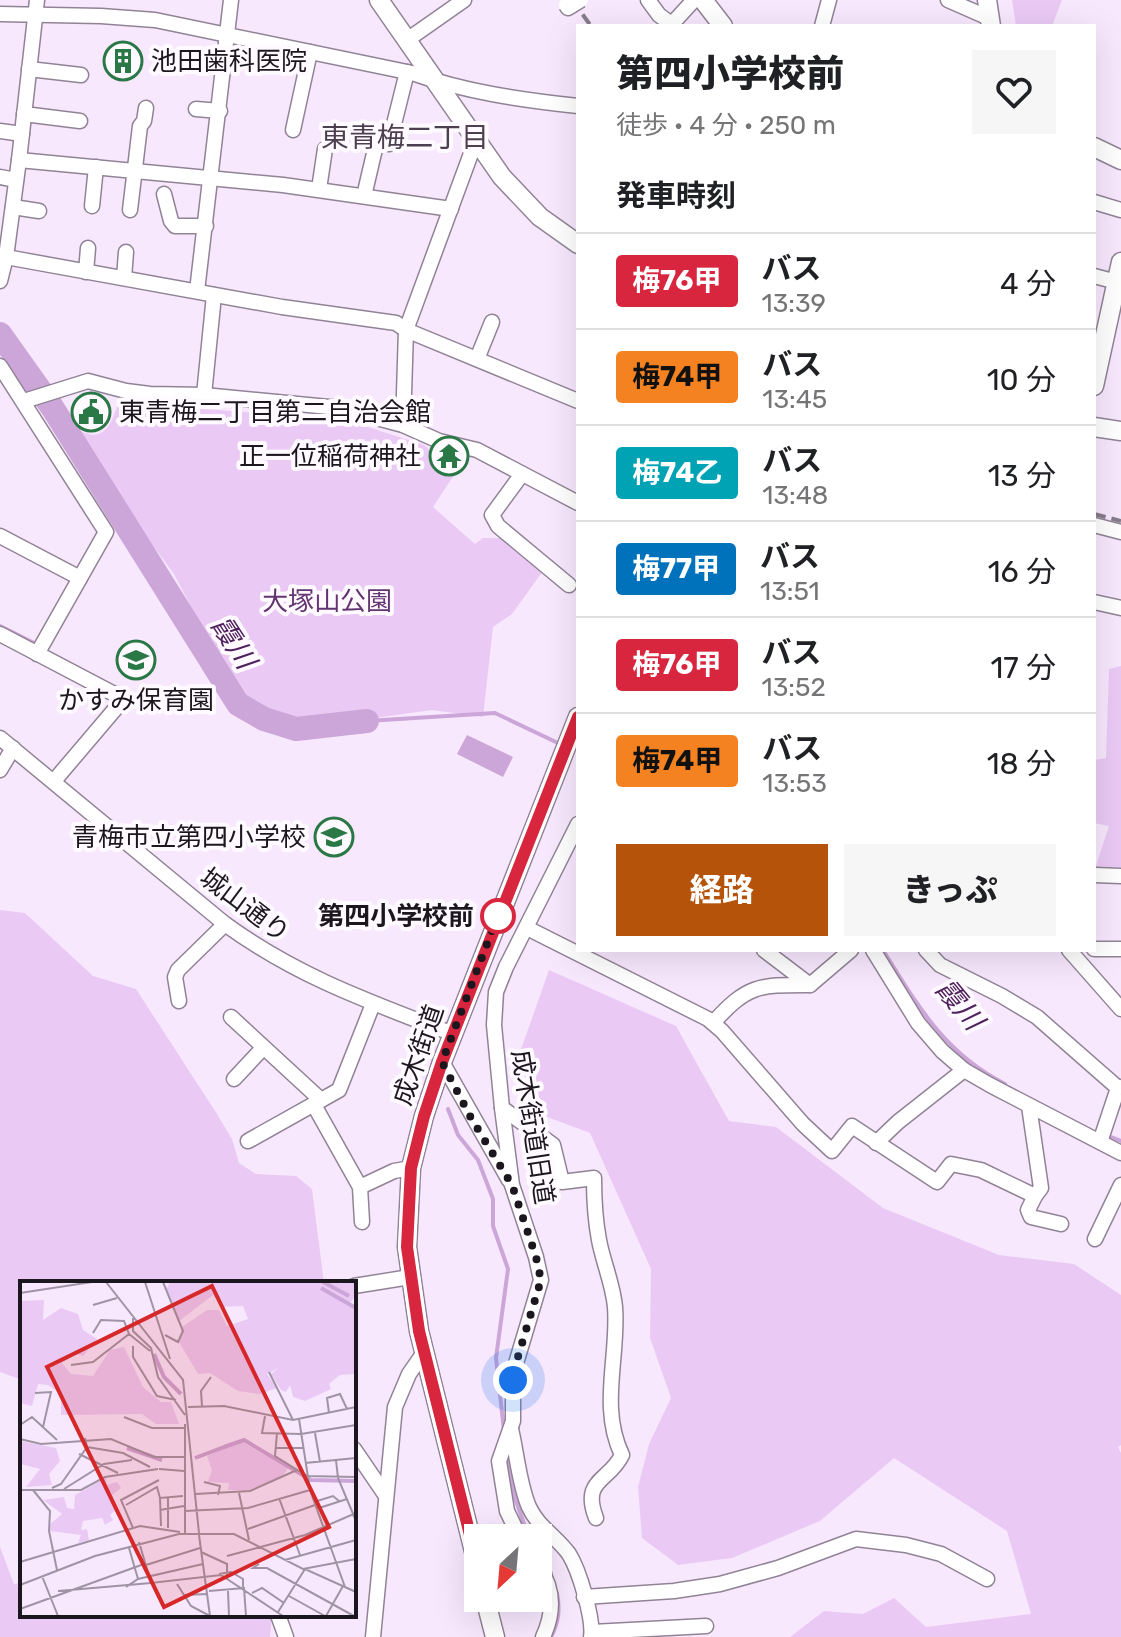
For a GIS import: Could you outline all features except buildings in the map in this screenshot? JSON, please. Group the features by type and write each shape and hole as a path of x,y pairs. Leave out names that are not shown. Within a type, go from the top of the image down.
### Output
{"main road":[{"path":"379,0 476,140 519,196 540,217 576,243"},
{"path":"703,0 721,24"},
{"path":"1096,148 1121,160"},
{"path":"1096,378 1121,262"},
{"path":"1096,427 1121,431"},
{"name":"成木街道","path":"467,1524 410,1277 407,1235 411,1168 442,1062 571,756 576,728"},
{"path":"489,1612 495,1637"}],"street":[{"path":"0,281 13,207 37,0"},
{"path":"197,291 231,0"},
{"path":"407,40 464,0"},
{"path":"566,5 568,8 581,0"},
{"path":"648,0 670,24"},
{"path":"672,24 694,0"},
{"path":"823,24 829,0"},
{"path":"948,0 989,15"},
{"path":"0,14 127,17 229,34 526,100 576,106"},
{"path":"293,130 310,52"},
{"path":"29,69 81,75"},
{"path":"364,196 407,72"},
{"path":"130,210 140,126 146,108"},
{"path":"196,109 220,111"},
{"path":"24,114 80,121"},
{"path":"0,131 22,134"},
{"path":"403,425 406,330 476,140"},
{"path":"319,189 325,149"},
{"path":"19,160 319,189 451,209"},
{"path":"92,206 96,167"},
{"path":"0,177 16,180"},
{"path":"164,194 175,226 206,226"},
{"path":"1096,203 1121,210"},
{"path":"13,207 39,211"},
{"path":"86,272 88,248"},
{"path":"124,278 126,252"},
{"path":"6,257 214,295 396,323 406,330 576,400"},
{"path":"1096,277 1117,291"},
{"path":"204,395 214,295"},
{"path":"477,359 492,322"},
{"path":"0,366 27,400 106,532 39,650"},
{"path":"27,400 88,381 126,391 339,408 403,425 439,441 477,450 576,502"},
{"path":"522,474 492,515 498,526 569,585"},
{"path":"1096,526 1121,532"},
{"path":"0,536 80,578"},
{"path":"1096,602 1121,608"},
{"path":"0,634 39,650 120,697 116,708 54,781"},
{"name":"城山通り","path":"0,738 225,924 280,962 373,1004 453,1034"},
{"path":"0,770 13,748"},
{"name":"成木街道旧道","path":"514,1524 505,1505 499,1461 511,1429 517,1360 541,1280 512,1185 494,1025 496,992 576,828"},
{"path":"1096,875 1121,876"},
{"path":"179,1001 175,977 178,970 225,924"},
{"path":"527,928 713,1023 803,1124 832,1151 852,1126 937,1182 951,1164 981,1170 1035,1196"},
{"path":"1096,949 1121,949"},
{"path":"767,952 810,985"},
{"path":"713,1023 749,989 773,985 810,985 849,952"},
{"path":"874,952 918,1023 942,1051 964,1070 1121,1153"},
{"path":"928,952 940,965 1037,1017 1119,1087 1100,1142"},
{"path":"1073,952 1121,1009"},
{"path":"248,1141 339,1090 373,1004"},
{"path":"231,1017 317,1102 360,1187 362,1222"},
{"path":"234,1079 263,1048"},
{"path":"442,1062 471,1118 512,1185"},
{"path":"876,1143 964,1070"},
{"path":"1029,1106 1041,1188 1028,1210 1031,1217 1061,1224"},
{"path":"502,1108 553,1145 562,1182 594,1178 599,1241 615,1303 610,1395 617,1445 622,1455 593,1489 590,1503 596,1518"},
{"path":"360,1187 394,1171 411,1168"},
{"path":"1095,1239 1121,1185"},
{"path":"356,1286 410,1277"},
{"path":"373,1637 395,1407 409,1374 425,1351"},
{"path":"511,1429 523,1491 530,1509 539,1524 570,1556 592,1634 706,1626"},
{"path":"356,1452 386,1496"},
{"path":"584,1597 674,1591 720,1584 778,1568 856,1539 906,1545 941,1554 987,1579"},
{"path":"543,1637 551,1612"},
{"path":"279,1617 286,1637"}],"green space":[{"path":"1012,0 1062,0 1053,24 1016,24"},
{"name":"大塚山公園","path":"118,403 343,419 424,445 456,472 433,507 475,544 483,538 506,538 543,571 512,614 493,627 483,717 432,710 289,730 264,719 240,701 174,574 69,433 75,428 92,435 104,431"},
{"path":"1121,666 1121,867 1096,869 1109,826 1096,823 1096,760 1106,758 1109,669"},
{"path":"0,910 25,913 93,976 136,989 232,1139 239,1163 256,1174 296,1176 312,1189 324,1281 20,1281 20,1379 0,1372"},
{"path":"549,970 676,1026 729,1121 776,1127 883,1208 999,1255 1074,1264 1121,1295 1121,1445 1118,1447 1121,1453 1121,1637 790,1637 824,1611 863,1614 894,1598 926,1627 1031,1614 1007,1531 894,1458 820,1521 732,1558 678,1565 642,1538 638,1487 649,1444 671,1398 650,1338 651,1269 590,1133 534,1112 519,1055"},
{"path":"0,1547 14,1584 20,1583 20,1617 272,1617 270,1637 0,1637"}],"shaded area":[{"path":"467,735 513,757 503,777 457,754"}],"waterway":[{"name":"霞川","path":"0,334 52,407 238,704 264,719 296,729 367,721"},
{"path":"0,626 38,645"},
{"name":"霞川","path":"367,721 495,713 558,743"},
{"name":"霞川","path":"884,952 921,1009 949,1043 984,1072 1005,1084"},
{"path":"448,1109 458,1135 478,1160 493,1199 493,1226 508,1269 496,1358 504,1431"},
{"name":"霞川","path":"1111,1137 1121,1141"},
{"path":"507,1452 514,1495 524,1524"},
{"path":"551,1637 558,1615 557,1593"}],"railway":[{"path":"572,0 590,24"},
{"path":"1096,515 1121,521"}],"bus line":[{"name":"梅76甲","path":"467,1524 413,1299 407,1235 411,1168 442,1062 576,722"}],"place":[{"name":"池田歯科医院","path":"123,61"},
{"name":"東青梅二丁目第二自治会館","path":"91,412"},
{"name":"正一位稲荷神社","path":"449,456"},
{"name":"かすみ保育園","path":"136,660"},
{"name":"青梅市立第四小学校","path":"334,837"},
{"name":"第四小学校前","path":"498,916"}],"district":[{"name":"東青梅二丁目","path":"405,137"}],"route":[{"path":"498,916 500,910 442,1062 471,1118 512,1185 536,1257 541,1280 513,1380"}]}
